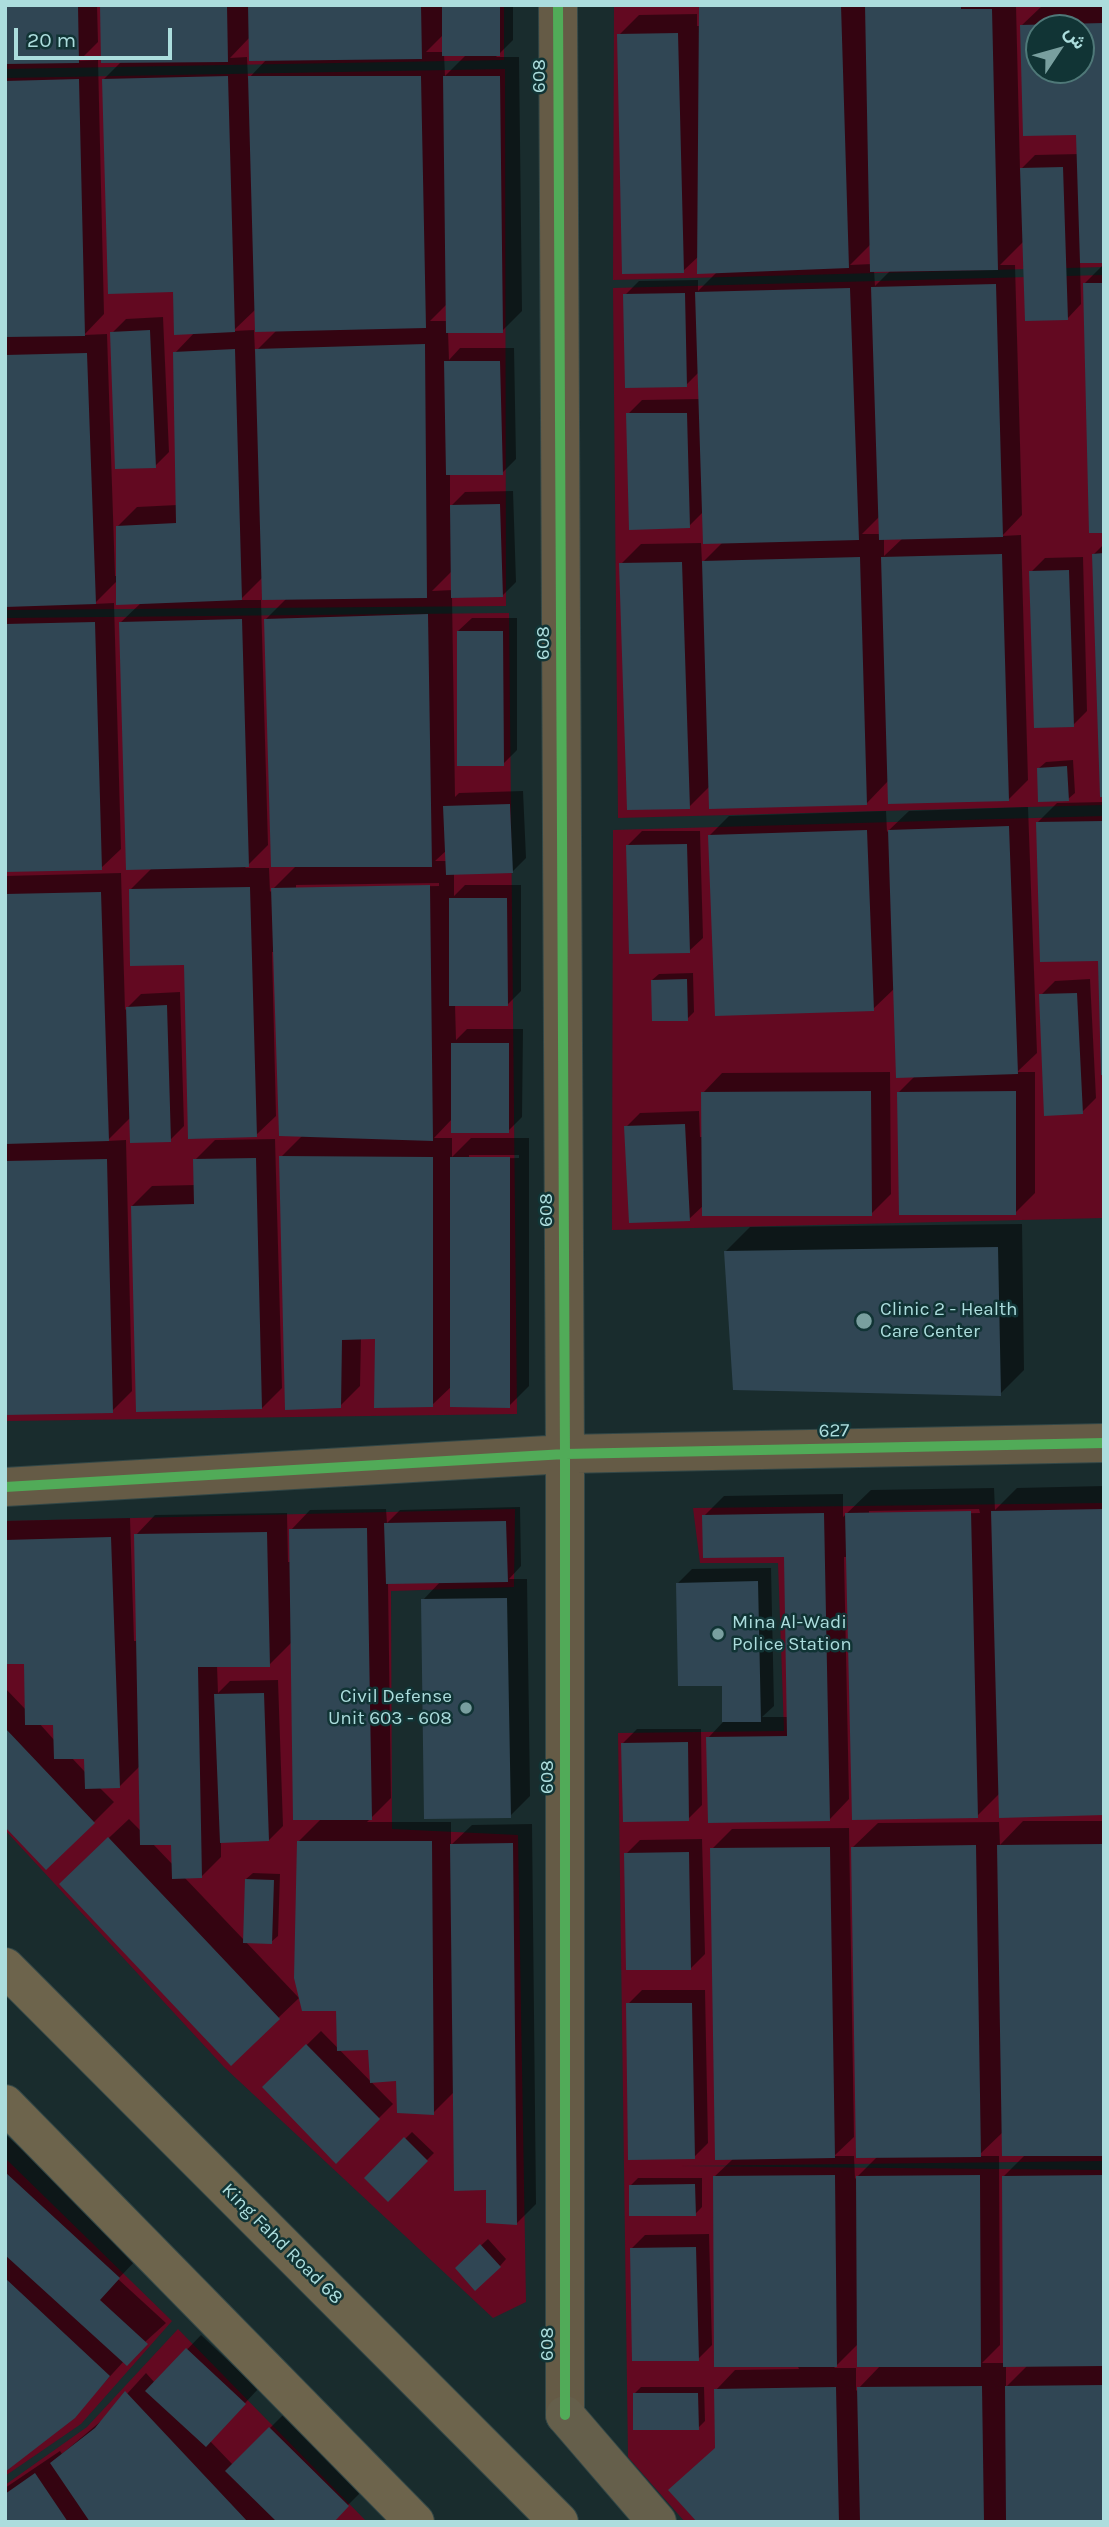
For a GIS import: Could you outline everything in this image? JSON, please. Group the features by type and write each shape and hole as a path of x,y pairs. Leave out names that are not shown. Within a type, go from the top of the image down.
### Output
{"main road":[{"name":"King Fahd Road 68","path":"5,1967 559,2522"},
{"path":"5,2104 415,2522"},
{"name":"608","path":"565,2415 657,2522"}],"street":[{"name":"608","path":"558,5 565,1454 565,2415"},
{"name":"627","path":"5,1486 565,1454 1104,1443"}],"shaded area":[{"path":"5,5 504,5 504,60 5,69"},
{"path":"614,5 1104,5 1104,267 613,280"},
{"path":"505,69 506,606 5,610 5,78"},
{"path":"1104,275 1104,805 618,818 613,288"},
{"path":"509,613 517,1414 5,1421 5,618"},
{"path":"1104,816 1104,1218 612,1230 613,830"},
{"path":"1104,1503 1104,2161 682,2166 1104,2170 1104,2522 685,2522 628,2457 618,1733 784,1731 778,1563 700,1563 693,1508"},
{"path":"515,1509 514,1587 391,1591 392,1829 518,1835 526,2302 493,2318 224,2067 5,1830 5,1521"},
{"path":"5,2158 172,2321 81,2424 5,2476"},
{"path":"178,2329 367,2522 5,2522 5,2485 87,2427"}],"building":[{"path":"5,5 78,5 79,63 5,64"},
{"path":"100,5 227,5 228,62 101,63"},
{"path":"248,5 421,5 422,59 249,61"},
{"path":"442,5 500,5 500,56 442,56"},
{"path":"699,5 841,5 849,268 697,274"},
{"path":"865,5 961,5 961,9 992,9 998,270 870,272"},
{"path":"1095,23 1104,23 1104,263 1080,263 1076,135 1023,136 1020,25 1025,25 1025,84 1095,84"},
{"path":"678,33 684,273 622,274 617,34"},
{"path":"228,76 235,332 174,335 173,292 108,294 102,79"},
{"path":"248,76 421,76 426,328 255,332"},
{"path":"443,76 500,76 503,333 446,333"},
{"path":"79,79 85,336 5,337 5,81"},
{"path":"1063,167 1068,320 1025,321 1020,168"},
{"path":"1083,283 1104,283 1104,533 1089,533"},
{"path":"996,284 1003,537 879,540 871,287"},
{"path":"850,288 859,540 703,544 695,292"},
{"path":"685,293 687,387 625,388 623,294"},
{"path":"150,330 156,468 115,469 110,332"},
{"path":"425,344 427,598 262,600 255,349"},
{"path":"235,349 242,600 116,605 116,526 176,523 173,352"},
{"path":"87,353 96,604 5,607 5,355"},
{"path":"444,361 500,361 503,475 446,475"},
{"path":"626,413 687,413 690,528 629,530"},
{"path":"500,504 503,597 451,598 450,505"},
{"path":"1104,553 1104,797 1100,797 1092,554"},
{"path":"1002,554 1009,801 888,804 881,557"},
{"path":"860,557 867,805 709,809 702,561"},
{"path":"682,562 690,809 627,810 619,563"},
{"path":"1069,570 1074,727 1034,728 1029,571"},
{"path":"428,614 432,867 271,867 264,619"},
{"path":"242,619 249,867 126,870 119,622"},
{"path":"95,622 102,870 5,872 5,624"},
{"path":"457,631 503,631 504,766 457,766"},
{"path":"1067,766 1069,801 1038,802 1037,768"},
{"path":"510,804 513,873 446,875 443,806"},
{"path":"1104,821 1104,1075 1101,1075 1098,961 1040,962 1036,822"},
{"path":"1009,826 1018,1074 896,1078 888,830"},
{"path":"867,830 874,1011 715,1016 708,835"},
{"path":"687,844 690,953 629,954 626,845"},
{"path":"430,885 433,1141 279,1136 271,888"},
{"path":"250,887 257,1137 188,1139 184,965 130,966 129,889"},
{"path":"101,892 109,1141 5,1144 5,894"},
{"path":"449,898 507,898 508,1006 449,1006"},
{"path":"687,979 688,1021 652,1021 651,980"},
{"path":"1077,993 1083,1114 1044,1116 1039,994"},
{"path":"167,1005 171,1142 130,1143 126,1007"},
{"path":"451,1043 509,1043 509,1133 451,1133"},
{"path":"871,1091 872,1216 702,1216 701,1092"},
{"path":"1016,1091 1016,1215 899,1215 897,1092"},
{"path":"685,1124 690,1221 629,1223 624,1126"},
{"path":"279,1156 433,1157 433,1407 374,1408 375,1339 342,1340 341,1408 285,1410"},
{"path":"450,1157 510,1157 510,1408 450,1407"},
{"path":"256,1158 262,1409 136,1412 131,1206 194,1204 193,1159"},
{"path":"107,1159 113,1413 5,1415 5,1161"},
{"name":"Clinic 2 - Health Care Center","path":"998,1247 1001,1396 733,1390 724,1251"},
{"path":"1104,1509 1104,1815 999,1818 991,1511"},
{"path":"971,1511 978,1818 852,1820 845,1513"},
{"path":"824,1513 830,1821 708,1823 706,1737 787,1736 784,1557 703,1558 702,1515"},
{"path":"506,1521 508,1582 386,1584 384,1523"},
{"path":"367,1528 372,1820 293,1820 289,1529"},
{"path":"267,1532 270,1667 198,1667 202,1878 172,1879 171,1845 140,1845 134,1534"},
{"path":"111,1537 120,1788 85,1789 84,1759 54,1759 53,1725 25,1725 24,1664 5,1664 5,1540"},
{"name":"Mina Al-Wadi Police Station","path":"758,1581 761,1722 722,1722 722,1686 678,1686 676,1583"},
{"name":"Civil Defense Unit 603 - 608","path":"507,1598 511,1818 424,1819 421,1599"},
{"path":"264,1693 269,1841 220,1843 214,1694"},
{"path":"5,1728 95,1823 46,1870 5,1827"},
{"path":"688,1742 689,1821 623,1822 621,1743"},
{"path":"108,1837 280,2019 231,2066 59,1884"},
{"path":"297,1841 432,1841 434,2115 397,2113 396,2081 370,2083 368,2050 337,2051 336,2011 302,2011 294,1978"},
{"path":"513,1843 517,2225 486,2223 486,2190 454,2191 450,1844"},
{"path":"1104,1844 1104,2156 1002,2156 997,1845"},
{"path":"976,1845 981,2157 856,2158 851,1847"},
{"path":"830,1847 835,2158 715,2160 710,1848"},
{"path":"689,1852 691,1970 626,1970 624,1853"},
{"path":"245,1879 274,1880 272,1944 243,1943"},
{"path":"626,2003 692,2003 695,2159 628,2160"},
{"path":"306,2044 380,2119 336,2164 262,2087"},
{"path":"404,2137 428,2161 388,2202 364,2178"},
{"path":"5,2172 120,2278 100,2300 148,2344 127,2366 5,2255"},
{"path":"835,2175 837,2367 714,2367 713,2176"},
{"path":"980,2175 981,2367 857,2367 856,2176"},
{"path":"1104,2175 1104,2366 1003,2367 1002,2176"},
{"path":"695,2184 696,2216 629,2216 629,2185"},
{"path":"480,2244 501,2267 475,2291 455,2268"},
{"path":"696,2247 699,2361 632,2361 630,2248"},
{"path":"5,2278 110,2376 75,2418 5,2472"},
{"path":"186,2348 246,2404 206,2447 145,2391"},
{"path":"1104,2385 1104,2522 1006,2522 1005,2386"},
{"path":"982,2386 984,2522 860,2522 857,2387"},
{"path":"836,2387 839,2522 697,2522 668,2490 715,2448 714,2389"},
{"path":"125,2391 248,2522 90,2522 50,2463 95,2428"},
{"path":"633,2393 698,2393 699,2430 633,2430"},
{"path":"269,2427 349,2506 334,2522 277,2522 225,2471"},
{"path":"35,2473 68,2522 5,2522 5,2494"}],"cycle path":[{"path":"558,5 565,1454 565,2415"},
{"path":"5,1487 565,1454 1104,1443"}],"place":[{"name":"Clinic 2 - Health Care Center","path":"864,1321"},
{"name":"Mina Al-Wadi Police Station","path":"718,1634"},
{"name":"Civil Defense Unit 603 - 608","path":"466,1708"}]}
